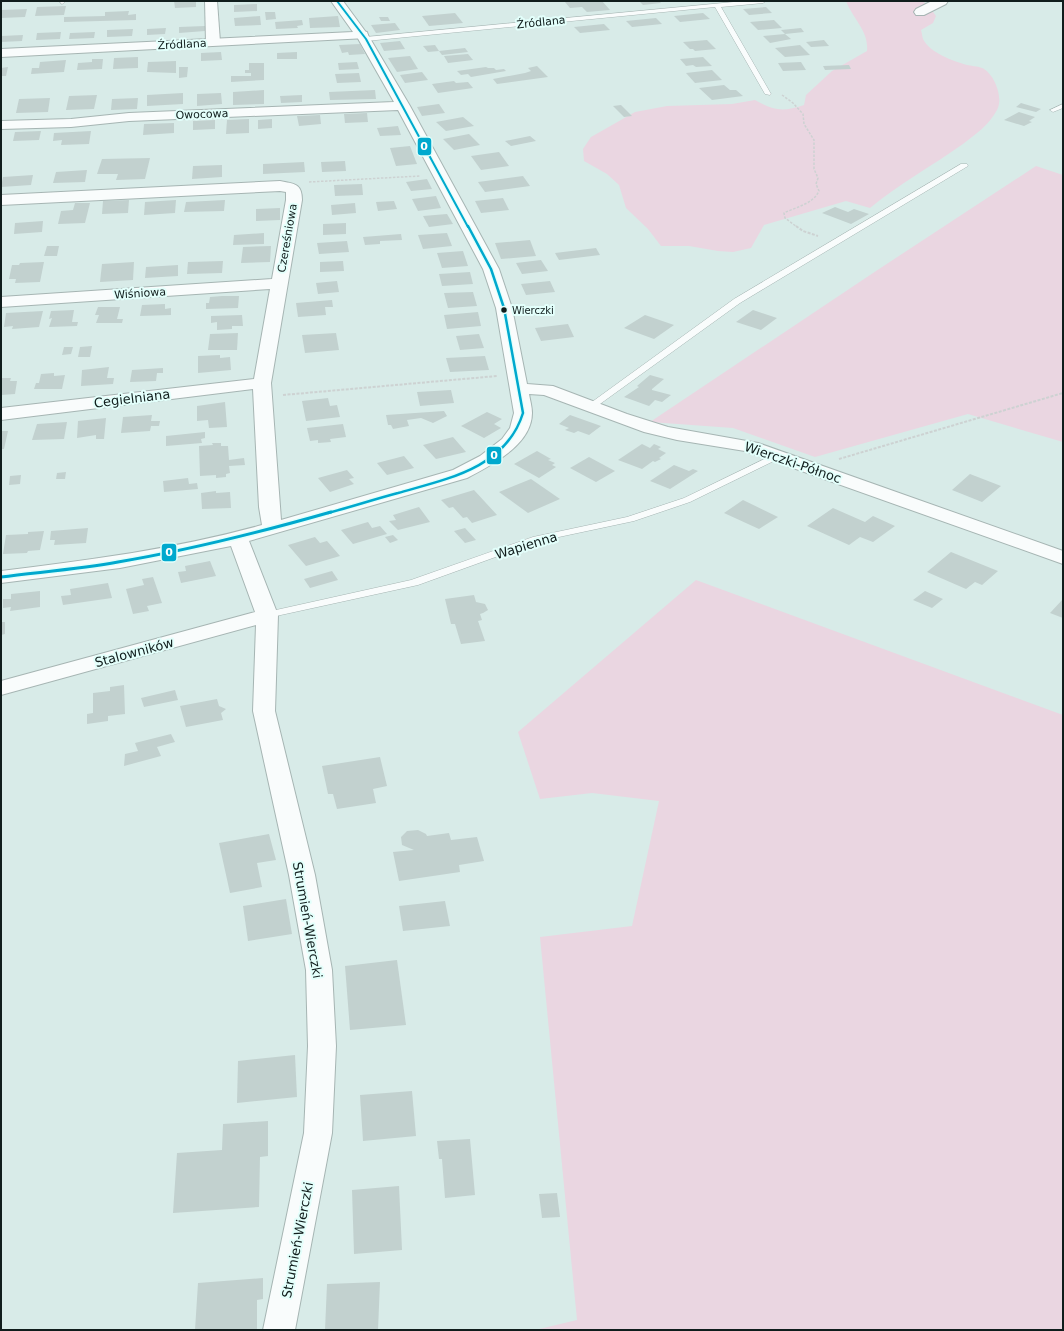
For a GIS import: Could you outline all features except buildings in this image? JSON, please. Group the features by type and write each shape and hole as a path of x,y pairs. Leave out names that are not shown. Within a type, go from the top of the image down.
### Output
{"street":[{"path":"211,1 213,42"},
{"path":"1,577 120,562 238,538 272,529 460,474 487,460 509,443 519,428 523,413 519,389 504,308 491,268 364,37 337,1"},
{"path":"920,12 942,1"},
{"name":"Źródlana","path":"1,53 213,42 364,37"},
{"name":"Owocowa","path":"1,125 71,123 129,117 403,106"},
{"name":"Czereśniowa","path":"1,200 272,187 291,188 294,191 294,200 262,383 269,507 272,529"},
{"name":"Wiśniowa","path":"1,302 279,283"},
{"name":"Cegielniana","path":"1,414 262,383"},
{"name":"Wierczki-Północ","path":"519,389 547,390 590,407 658,430 730,441 779,456 1063,558"},
{"name":"Strumień-Wierczki","path":"238,538 267,615 264,711 302,875 320,970 322,1046 318,1133 279,1330"},
{"name":"Stalowników","path":"1,688 267,615"}],"lane":[{"name":"Źródlana","path":"364,37 763,1"},
{"path":"717,5 767,92"},
{"path":"1053,110 1063,106"},
{"path":"590,407 737,301 964,166"},
{"name":"Wapienna","path":"267,615 414,583 537,539 630,518 687,500 779,456"}],"path":[{"path":"767,92 784,96 793,103 803,114 804,124 814,140 814,169 818,178 816,184 819,191 818,195 807,203 784,213 785,218 803,231 836,242"},
{"path":"307,182 441,175"},
{"path":"282,395 503,376"},
{"path":"810,467 1063,393"}],"shaded area":[{"path":"846,1 922,1 928,5 936,16 933,23 921,30 926,44 936,52 949,59 982,68 990,75 997,86 999,99 999,105 994,115 982,129 963,144 892,191 870,208 846,201 764,225 751,248 733,252 689,246 661,246 648,229 626,208 619,185 607,174 584,161 583,149 591,137 635,112 667,106 732,104 755,100 779,109 790,109 804,105 806,95 832,71 867,51 866,37"},
{"path":"1036,166 1063,175 1063,442 968,414 815,457 733,428 650,422 876,271"},
{"path":"696,580 1063,715 1063,1330 535,1330 577,1320 540,937 632,926 659,801 592,793 540,799 518,732"}],"transit line":[{"name":"0","path":"1,577 76,569 121,562 218,542 434,483 462,473 488,460 506,445 518,428 523,413 504,308 491,269 366,39 337,1"}],"place":[{"name":"Wierczki","path":"504,310"}]}
